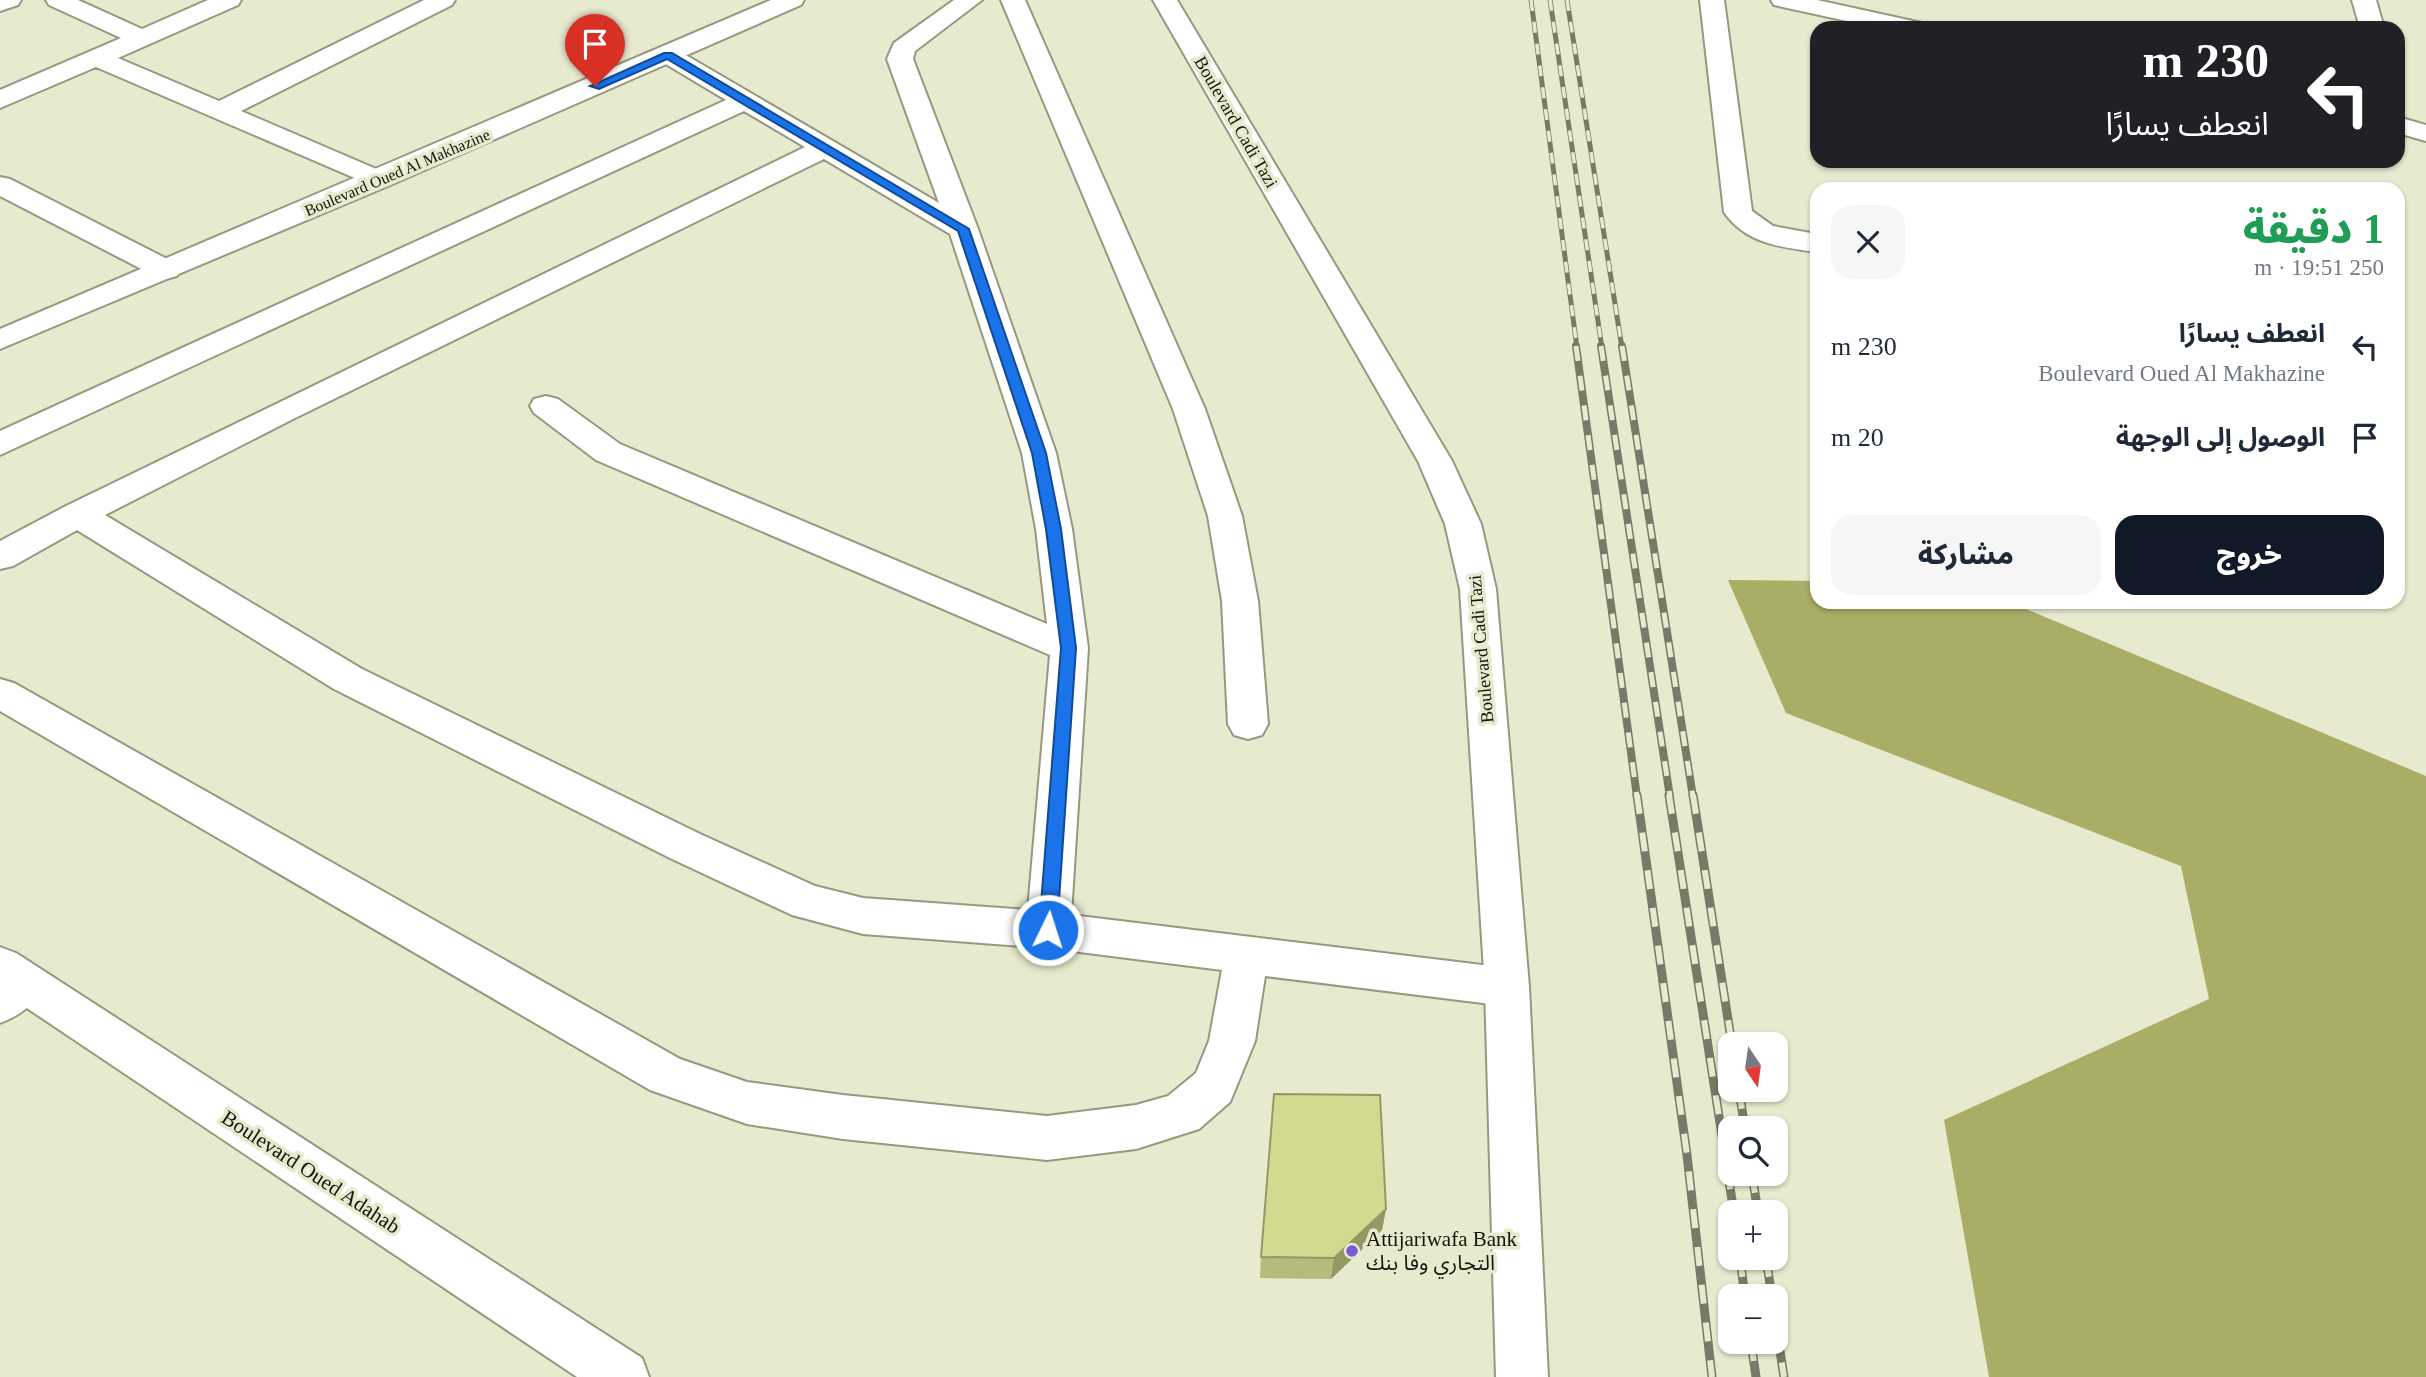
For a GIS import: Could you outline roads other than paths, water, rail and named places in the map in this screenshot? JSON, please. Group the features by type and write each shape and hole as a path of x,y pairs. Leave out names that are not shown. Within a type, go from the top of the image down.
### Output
{"street":[{"path":"0,4 9,0"},
{"path":"58,0 141,38"},
{"path":"0,100 229,0"},
{"path":"218,112 443,0"},
{"name":"Boulevard Oued Al Makhazine","path":"0,340 792,0"},
{"path":"970,0 903,48 900,59 963,229 1039,453 1054,529 1069,648 1048,930"},
{"path":"1013,0 1189,409 1225,516 1240,601 1248,724"},
{"name":"Boulevard Cadi Tazi","path":"1164,0 1435,461 1464,524 1478,589 1507,987 1522,1377"},
{"path":"1712,0 1738,212 1745,223 1760,233 1810,242"},
{"path":"1783,0 1857,8 1893,21"},
{"path":"2364,0 2370,21"},
{"path":"668,55 823,149 963,229"},
{"path":"96,58 378,180"},
{"path":"0,444 745,101"},
{"path":"2405,126 2426,133"},
{"path":"0,557 78,514 291,407 823,149"},
{"path":"0,185 166,270"},
{"path":"546,406 608,452 1069,648"},
{"path":"78,514 348,679 685,846 807,902 863,916 1048,930 1507,987"},
{"path":"0,693 666,1075 747,1103 843,1117 1047,1138 1136,1127 1182,1114 1213,1087 1232,1041 1247,954"},
{"name":"Boulevard Oued Adahab","path":"8,984 623,1377"}],"railway":[{"path":"1531,0 1577,348"},
{"path":"1550,0 1602,348"},
{"path":"1567,0 1622,348"},
{"path":"1576,346 1637,797"},
{"path":"1601,346 1670,797"},
{"path":"1622,346 1693,797"},
{"path":"1637,795 1687,1155 1712,1377"},
{"path":"1669,795 1732,1200"},
{"path":"1693,795 1730,1032"},
{"path":"1741,1102 1743,1116"},
{"path":"1754,1186 1756,1200"},
{"path":"1742,1270 1743,1284"},
{"path":"1768,1270 1770,1284"},
{"path":"1753,1354 1756,1377"},
{"path":"1780,1354 1784,1377"}],"place":[{"name":"Attijariwafa Bank التجاري وفا بنك","path":"1352,1251"}]}
